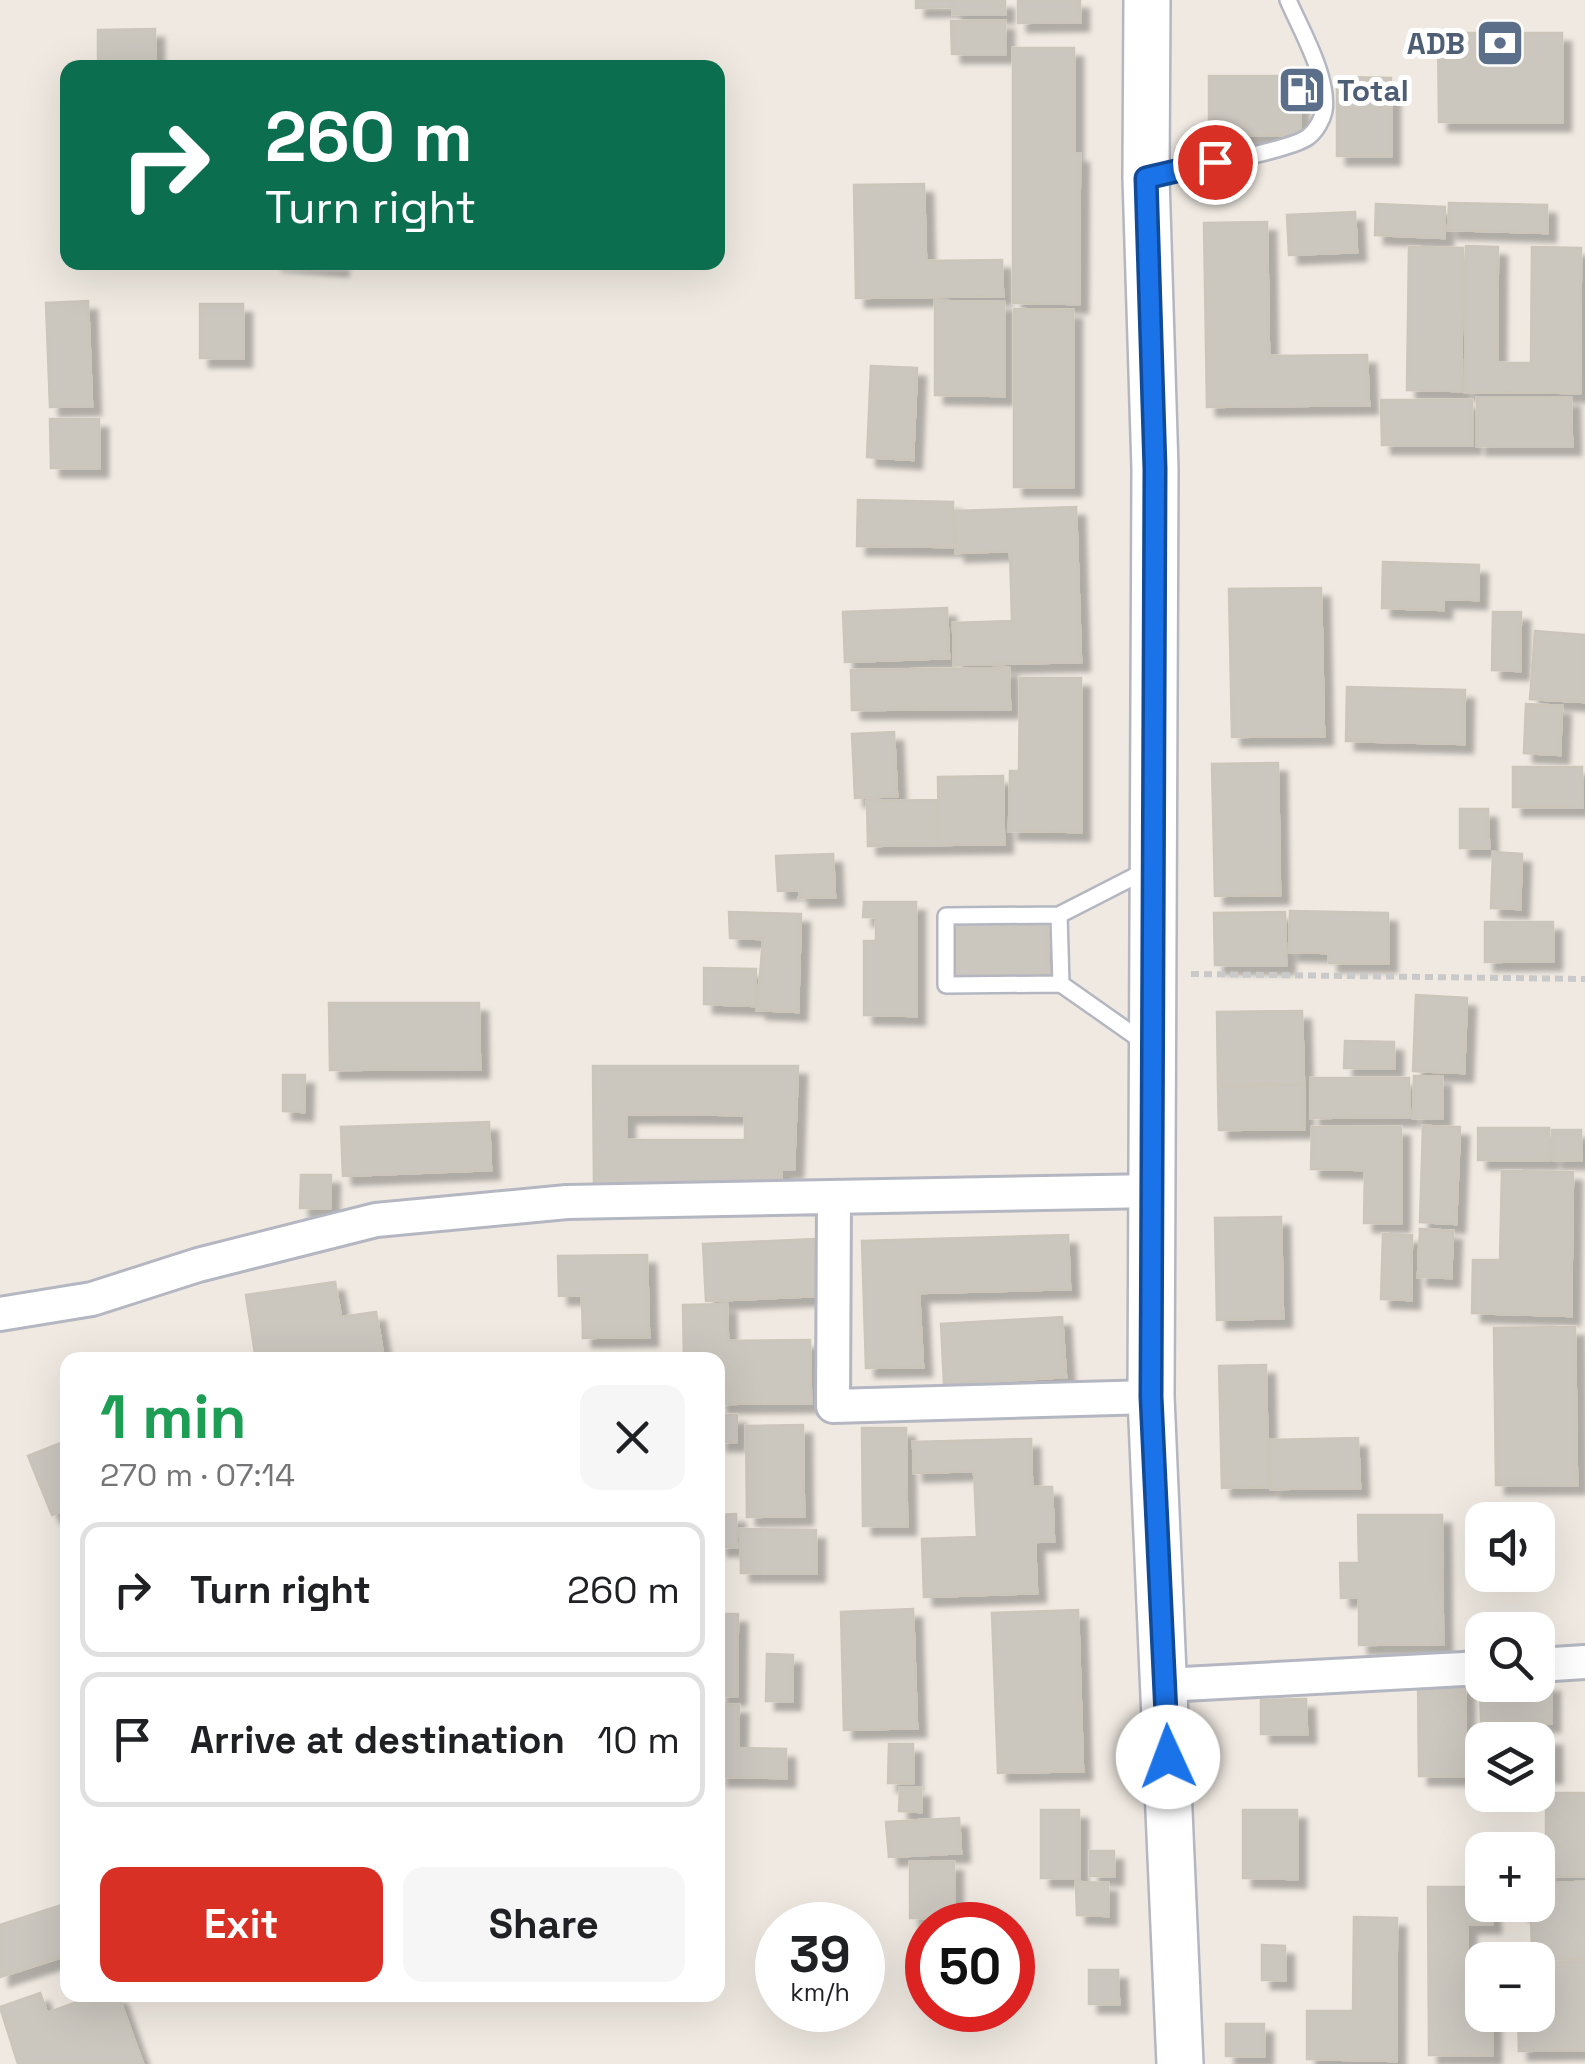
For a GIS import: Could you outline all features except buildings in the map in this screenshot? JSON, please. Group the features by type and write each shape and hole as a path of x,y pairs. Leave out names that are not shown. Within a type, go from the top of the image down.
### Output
{"main road":[{"path":"1147,0 1146,178 1155,469 1155,1191 1151,1397 1180,2064"}],"street":[{"path":"0,1314 92,1299 198,1265 376,1220 567,1202 1155,1191"},
{"path":"834,1198 833,1406 1151,1397"},
{"path":"1555,1663 1585,1662"},
{"path":"1165,1685 1465,1669"}],"lane":[{"path":"1146,178 1306,139 1317,128 1324,108 1318,74 1288,0"},
{"path":"1153,1048 1061,984 946,985 946,916 1059,915 1155,866"},
{"path":"1059,915 1061,984"}],"path":[{"path":"1155,974 1585,979"}],"place":[{"name":"ADB","path":"1500,43"},
{"name":"Total","path":"1302,90"}],"route":[{"path":"1168,1757 1151,1397 1155,1191 1155,469 1146,178 1215,162"}]}
